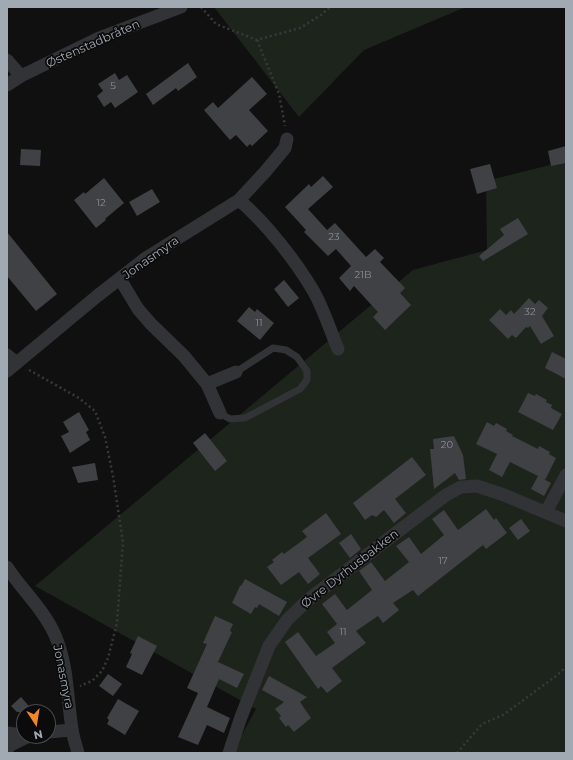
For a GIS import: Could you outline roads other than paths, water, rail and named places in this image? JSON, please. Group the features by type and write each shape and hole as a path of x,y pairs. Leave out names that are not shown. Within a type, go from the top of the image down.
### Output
{"street":[{"name":"Østenstadbråten","path":"7,85 21,76 99,38 181,7"},
{"path":"7,60 21,76"},
{"name":"Jonasmyra","path":"7,371 12,359 146,258 238,200 265,172 285,148 287,140"},
{"path":"238,200 250,210 276,239 301,272 314,293 338,349"},
{"path":"120,279 138,309 151,324 184,356 207,384 220,413"},
{"path":"207,384 236,372"},
{"path":"546,512 566,475"},
{"name":"Øvre Dyrhusbakken","path":"229,753 241,717 269,646 288,620 309,599 446,495 461,487 477,486 504,495 566,521"},
{"name":"Jonasmyra","path":"7,567 41,612 54,634 61,652 68,690 72,730 78,753"},
{"path":"56,731 72,730"},
{"path":"7,749 16,742"}],"lane":[{"path":"220,413 230,419 245,418 300,389 307,380 307,371 297,357 286,350 274,348 236,372"}]}
